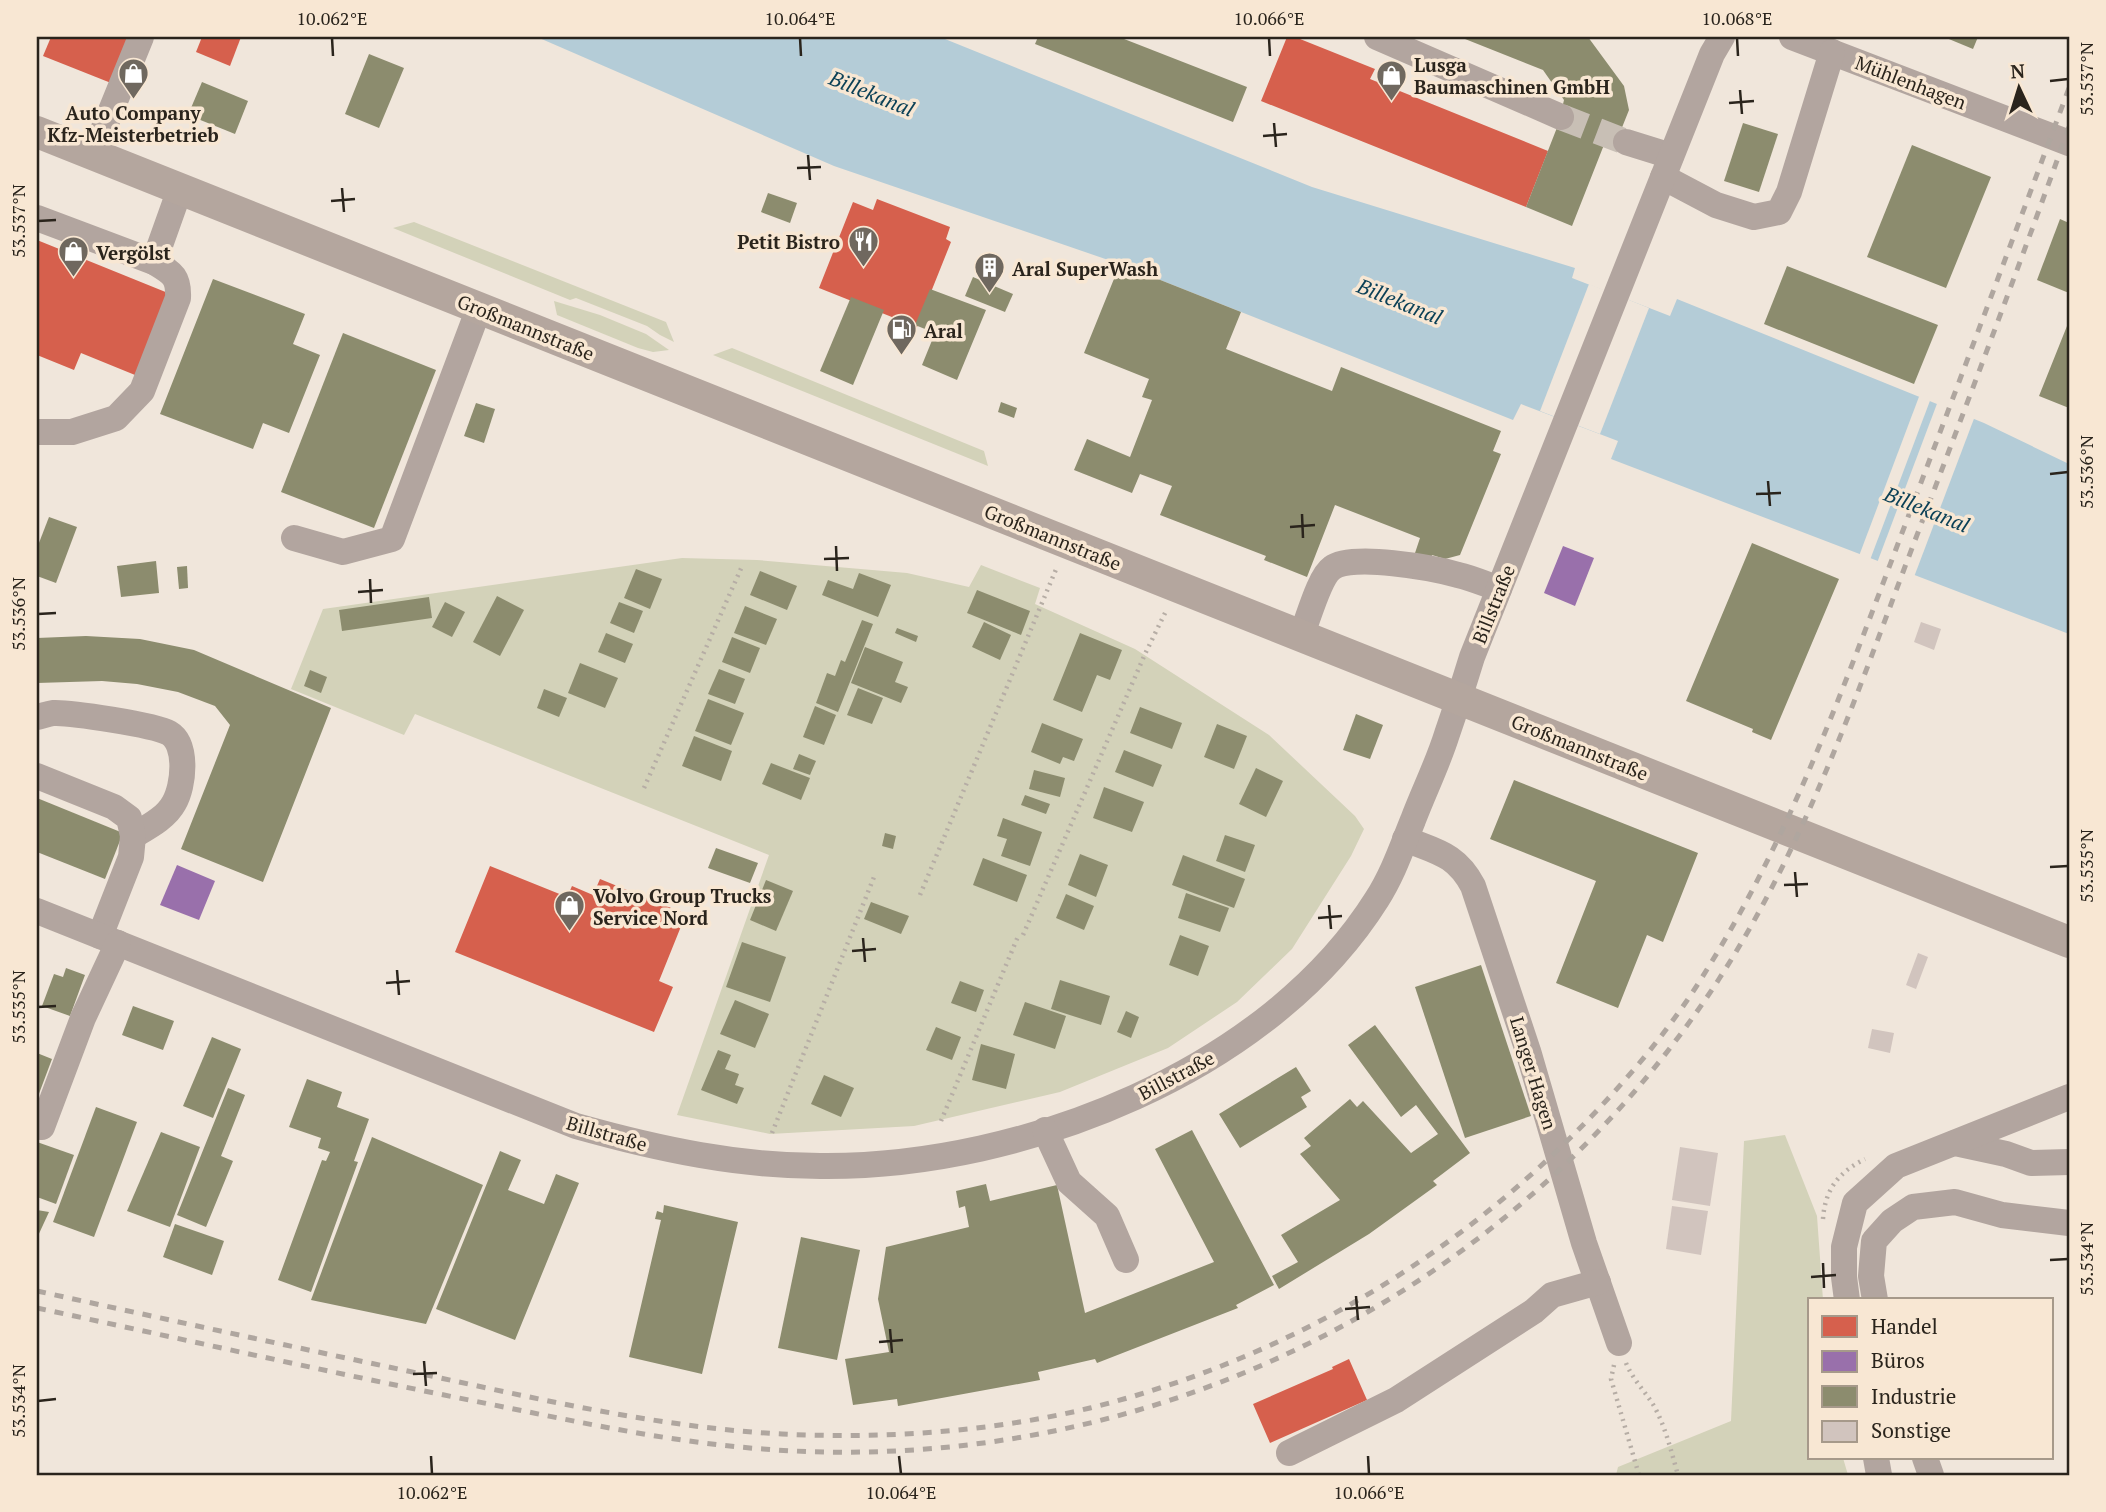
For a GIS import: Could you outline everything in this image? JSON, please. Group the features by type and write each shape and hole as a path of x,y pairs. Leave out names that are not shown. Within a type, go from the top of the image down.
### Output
{"main road":[{"name":"Großmannstraße","path":"37,132 2069,943"}],"street":[{"path":"93,155 141,37"},
{"path":"1377,37 1561,117"},
{"name":"Billstraße","path":"37,911 576,1126 637,1143 699,1155 779,1165 828,1166 913,1160 982,1148 1045,1130 1113,1107 1178,1077 1254,1029 1322,971 1356,930 1391,874 1447,736 1472,657 1712,54 1722,37"},
{"name":"Mühlenhagen","path":"1792,37 2069,143"},
{"path":"1626,142 1667,167 1716,205 1754,217 1779,212 1789,192 1832,52"},
{"path":"153,262 180,189"},
{"path":"37,218 153,262 173,273 179,285 178,298 142,391 116,418 72,432 37,432"},
{"path":"294,538 343,552 392,539 479,308"},
{"path":"1301,636 1324,576 1334,566 1356,561 1401,564 1460,575 1499,589"},
{"path":"37,717 55,713 127,722 167,732 177,740 183,776 174,803 157,822 133,836"},
{"path":"37,776 114,807 130,817 133,836 131,857 109,940 42,1127"},
{"name":"Langer Hagen","path":"1405,839 1457,863 1473,886 1528,1052 1584,1243 1619,1343"},
{"path":"1847,1298 1844,1247 1855,1203 1896,1166 2069,1097"},
{"path":"1045,1130 1069,1182 1107,1216 1126,1260"},
{"path":"1955,1143 2006,1154 2031,1163 2069,1161"},
{"path":"1896,1166 1913,1206"},
{"path":"1875,1298 1871,1276 1874,1241 1892,1221 1913,1206 1955,1202 2002,1215 2069,1223"},
{"path":"1289,1453 1396,1400 1534,1311 1552,1296 1598,1282"}],"path":[{"path":"920,895 1067,543"},
{"path":"644,788 743,564"},
{"path":"940,1121 1145,654 1179,587"},
{"path":"772,1133 874,877"},
{"path":"1619,1343 1611,1379 1639,1475"},
{"path":"1619,1343 1631,1375 1652,1402 1665,1427 1678,1475"}],"green space":[{"path":"414,222 666,322 674,342 647,326 576,298 570,300 393,228"},
{"path":"554,301 600,315 646,334 669,350 653,352 638,348 557,315"},
{"path":"732,348 984,451 988,466 713,355"},
{"path":"682,558 757,560 907,573 969,587 981,565 1040,588 1035,604 1135,649 1269,735 1355,816 1364,829 1351,856 1292,949 1237,1002 1168,1048 1060,1092 914,1126 770,1134 677,1115 769,855 415,714 404,735 291,689 323,609"},
{"path":"1785,1135 1817,1216 1823,1298 1808,1298 1808,1460 1844,1460 1848,1475 1616,1475 1618,1467 1731,1421 1744,1141"}],"water":[{"name":"Billekanal","path":"537,37 940,37 1312,187 1575,268 1572,278 1670,316 1677,299 1984,423 2069,464 2069,634 1611,459 1618,441 1521,404 1513,420 1120,264 834,166"}],"pier":[{"path":"1589,284 1649,308 1600,434 1540,411"},
{"path":"1920,394 1931,398 1870,560 1859,556"},
{"path":"1938,401 1975,416 1914,577 1877,563"}],"building: Handel":[{"path":"51,37 129,37 111,83 43,56"},
{"path":"202,37 241,37 230,66 196,52"},
{"path":"1287,37 1295,37 1375,69 1370,79 1548,151 1526,207 1261,101"},
{"path":"877,199 950,227 946,239 951,242 917,327 819,288 853,202 873,210"},
{"path":"37,240 168,293 135,375 81,353 74,370 37,355"},
{"name":"Volvo Group Trucks Service Nord","path":"490,866 567,897 572,886 593,895 600,879 686,914 659,981 673,987 654,1032 455,952"},
{"path":"1349,1359 1367,1400 1270,1443 1253,1404 1333,1369 1332,1367"}],"building: Büros":[{"path":"1563,546 1594,558 1575,606 1544,593"},
{"path":"177,865 215,881 199,920 160,905"}],"building: Industrie":[{"path":"1038,37 1119,37 1247,87 1233,122 1035,44"},
{"path":"1460,37 1588,37 1624,86 1629,110 1621,130 1611,127 1572,226 1526,207 1558,125 1564,100 1543,70"},
{"path":"1944,37 1978,37 1973,49"},
{"path":"369,54 404,68 379,128 345,114"},
{"path":"202,82 248,101 235,134 188,115"},
{"path":"1743,123 1778,134 1759,192 1724,181"},
{"path":"1912,145 1991,177 1946,288 1867,257"},
{"path":"768,193 797,203 790,223 761,212"},
{"path":"2060,219 2069,223 2069,293 2037,280"},
{"path":"1120,264 1241,312 1226,349 1332,391 1341,367 1501,431 1493,451 1501,454 1460,555 1445,559 1432,555 1431,559 1415,553 1420,538 1335,505 1307,577 1264,560 1266,556 1160,515 1172,486 1140,474 1132,493 1074,470 1087,439 1130,457 1152,400 1142,397 1149,379 1084,353"},
{"path":"1787,266 1938,325 1914,384 1764,324"},
{"name":"Aral SuperWash","path":"973,277 1013,294 1005,312 965,296"},
{"path":"213,279 305,314 293,344 320,355 289,433 263,423 253,449 160,414"},
{"path":"930,289 986,310 957,380 922,365 935,333 915,325"},
{"path":"851,297 884,310 853,385 820,371"},
{"path":"2069,321 2069,408 2039,396"},
{"path":"343,333 436,370 374,528 281,492"},
{"path":"1001,402 1017,408 1014,418 998,412"},
{"path":"476,403 495,409 484,443 464,436"},
{"path":"49,517 77,527 56,583 37,576 37,548"},
{"path":"1752,543 1839,579 1771,740 1752,732 1753,729 1686,701"},
{"path":"156,561 159,593 121,597 117,566"},
{"path":"187,566 188,588 179,589 177,567"},
{"path":"636,569 662,579 650,609 624,598"},
{"path":"760,571 797,586 787,610 750,595"},
{"path":"859,573 891,585 878,617 822,595 828,580 853,589"},
{"path":"977,590 1030,611 1021,635 967,613"},
{"path":"497,596 524,610 500,656 473,642"},
{"path":"429,597 432,618 342,631 339,610"},
{"path":"445,602 465,612 452,637 432,627"},
{"path":"619,602 643,611 634,633 610,623"},
{"path":"745,606 777,619 766,645 734,633"},
{"path":"862,620 873,624 838,712 816,703 827,673 835,676 841,660 845,662"},
{"path":"984,622 1011,635 1000,660 972,647"},
{"path":"897,628 918,636 916,642 895,633"},
{"path":"606,633 633,644 625,663 598,652"},
{"path":"1080,633 1122,650 1110,680 1097,675 1082,712 1053,700"},
{"path":"86,636 140,639 194,650 331,708 263,882 181,849 230,725 215,706 178,692 137,684 102,681 37,683 37,638"},
{"path":"732,637 760,648 750,673 722,662"},
{"path":"865,647 903,662 895,682 908,687 901,703 851,683"},
{"path":"580,663 618,678 605,708 568,693"},
{"path":"719,669 745,679 735,704 708,694"},
{"path":"310,670 327,677 321,693 304,686"},
{"path":"858,688 883,698 872,724 847,715"},
{"path":"544,689 567,698 559,717 537,708"},
{"path":"708,699 744,713 731,745 695,731"},
{"path":"815,706 836,715 824,745 803,737"},
{"path":"1140,707 1182,723 1172,749 1130,733"},
{"path":"1356,714 1383,725 1370,759 1343,750"},
{"path":"1042,723 1083,739 1074,761 1063,757 1060,764 1031,752"},
{"path":"1217,724 1247,736 1234,769 1204,757"},
{"path":"694,736 732,751 721,781 682,766"},
{"path":"1124,750 1162,765 1153,787 1115,772"},
{"path":"799,754 816,761 810,775 793,769"},
{"path":"771,763 810,778 801,800 762,784"},
{"path":"1256,768 1283,781 1266,817 1239,804"},
{"path":"1034,770 1065,778 1060,797 1029,789"},
{"path":"1514,780 1698,853 1663,942 1647,935 1618,1008 1556,983 1596,881 1490,839"},
{"path":"1104,787 1144,802 1132,832 1093,818"},
{"path":"1025,795 1050,804 1046,814 1021,805"},
{"path":"37,798 123,833 105,879 37,852"},
{"path":"1003,818 1042,832 1030,866 1001,856 1007,839 997,836"},
{"path":"885,833 896,836 893,849 882,846"},
{"path":"1225,835 1255,845 1245,872 1216,861"},
{"path":"716,848 758,863 750,883 708,868"},
{"path":"1080,854 1108,865 1096,897 1068,885"},
{"path":"1183,855 1245,879 1234,908 1172,885"},
{"path":"983,858 1027,875 1017,902 973,885"},
{"path":"766,880 793,891 776,931 750,920"},
{"path":"1186,893 1229,908 1220,932 1178,918"},
{"path":"1066,894 1094,906 1084,930 1056,918"},
{"path":"871,902 909,916 901,934 864,919"},
{"path":"1180,935 1209,946 1198,976 1169,965"},
{"path":"742,942 786,957 770,1002 726,987"},
{"path":"1481,965 1531,1116 1465,1138 1415,987"},
{"path":"66,968 85,975 70,1016 42,1006 54,974 63,977"},
{"path":"1060,980 1110,996 1101,1025 1051,1009"},
{"path":"960,981 984,990 976,1012 951,1003"},
{"path":"735,1000 769,1014 755,1048 720,1034"},
{"path":"1025,1002 1066,1016 1055,1049 1013,1035"},
{"path":"133,1006 174,1021 163,1050 122,1035"},
{"path":"1126,1011 1139,1017 1131,1038 1117,1032"},
{"path":"1375,1025 1470,1153 1433,1181 1437,1185 1369,1234 1279,1289 1272,1276 1298,1262 1281,1235 1340,1200 1300,1154 1311,1146 1304,1138 1350,1099 1357,1107 1363,1101 1411,1153 1438,1134 1416,1105 1401,1117 1348,1045"},
{"path":"936,1027 961,1037 952,1060 926,1050"},
{"path":"212,1037 241,1049 213,1118 183,1106"},
{"path":"981,1044 1015,1054 1006,1089 972,1080"},
{"path":"718,1050 731,1055 725,1069 739,1074 735,1085 744,1088 737,1104 701,1090"},
{"path":"37,1053 52,1059 37,1099"},
{"path":"1296,1067 1311,1091 1301,1097 1307,1107 1240,1148 1219,1114"},
{"path":"824,1075 854,1088 841,1117 811,1104"},
{"path":"307,1079 342,1092 337,1107 369,1119 354,1161 358,1162 311,1292 278,1280 322,1160 326,1161 330,1152 318,1148 321,1138 289,1127"},
{"path":"228,1088 245,1095 221,1156 233,1161 206,1227 177,1215"},
{"path":"96,1107 137,1122 94,1237 53,1222"},
{"path":"1192,1130 1274,1285 1236,1305 1238,1308 1097,1363 1095,1359 1038,1372 1040,1380 898,1406 897,1399 853,1405 845,1359 889,1352 878,1299 886,1247 969,1227 965,1206 959,1208 956,1191 986,1184 990,1201 1057,1185 1085,1313 1214,1262 1155,1149"},
{"path":"161,1132 200,1147 170,1227 127,1211"},
{"path":"372,1137 483,1185 426,1324 311,1300"},
{"path":"37,1142 74,1155 56,1204 37,1197"},
{"path":"500,1151 521,1160 508,1190 544,1204 556,1174 579,1183 515,1340 436,1309"},
{"path":"664,1205 738,1222 702,1374 629,1357 661,1220 655,1219 657,1211 663,1213"},
{"path":"37,1210 49,1212 37,1238"},
{"path":"175,1224 224,1241 212,1275 163,1257"},
{"path":"801,1237 860,1250 837,1360 778,1348"}],"building: Sonstige":[{"path":"1921,622 1941,629 1934,650 1914,642"},
{"path":"1918,953 1928,957 1916,989 1906,985"},
{"path":"1872,1029 1894,1033 1890,1053 1868,1048"},
{"path":"1680,1147 1718,1153 1710,1206 1672,1200"},
{"path":"1672,1206 1708,1211 1701,1255 1666,1249"}],"tunnel":[{"path":"1561,117 1626,142"}],"railway":[{"path":"37,1291 601,1411 737,1431 820,1435 937,1432 1014,1423 1090,1408 1160,1388 1228,1364 1356,1301 1417,1263 1475,1221 1531,1175 1583,1125 1664,1032 1693,992 1736,921 1788,817 1834,711 2069,88"},
{"path":"37,1308 419,1390 654,1436 763,1449 905,1451 1044,1433 1178,1398 1306,1345 1426,1276 1536,1191 1634,1092 1719,979 1748,931 1799,832 1864,677 2069,127"}],"place":[{"name":"Auto Company Kfz-Meisterbetrieb","path":"133,100"},
{"name":"Lusga Baumaschinen GmbH","path":"1391,102"},
{"name":"Petit Bistro","path":"863,268"},
{"name":"Vergölst","path":"73,279"},
{"name":"Aral SuperWash","path":"989,295"},
{"name":"Aral","path":"901,357"},
{"name":"Volvo Group Trucks Service Nord","path":"570,933"}]}
